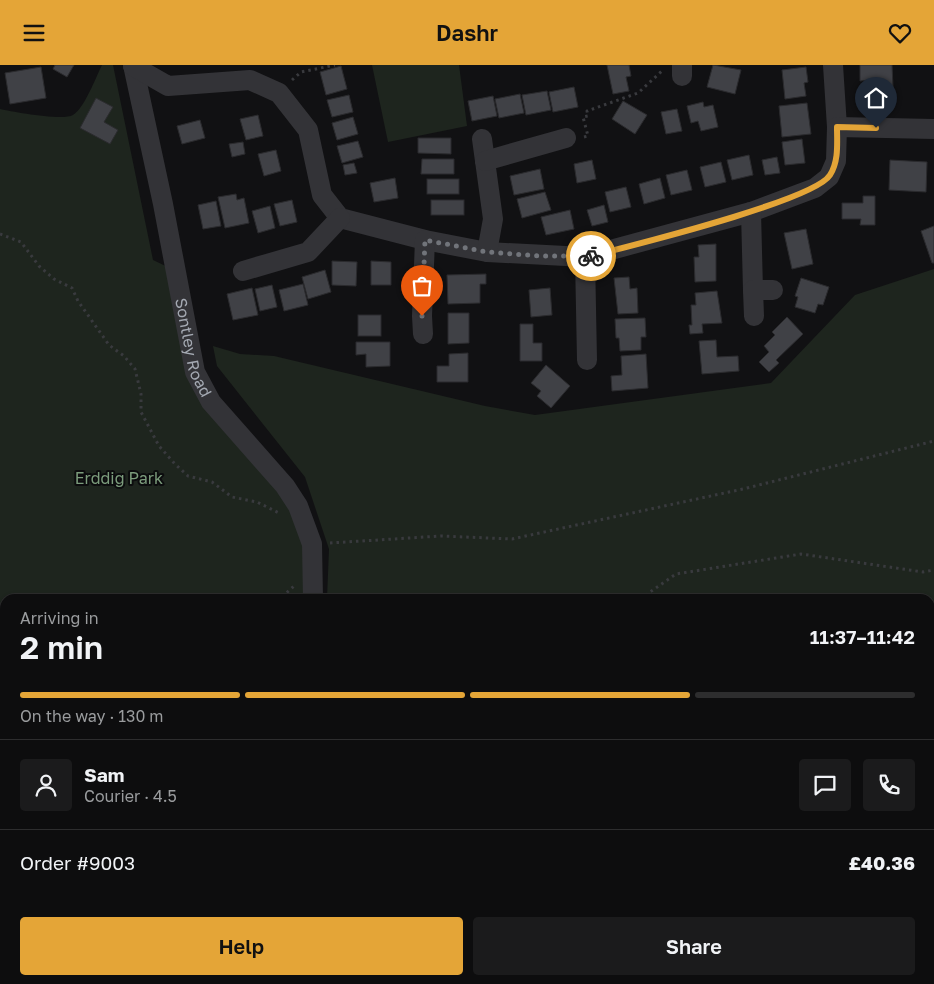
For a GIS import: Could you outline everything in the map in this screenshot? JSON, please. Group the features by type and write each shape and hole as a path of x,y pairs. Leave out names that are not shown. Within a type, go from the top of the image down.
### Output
{"street":[{"path":"133,65 168,86 250,80 279,93 308,130 322,195 340,218 425,240 487,252 585,257 751,212 815,188 829,177 836,161 837,127 833,65"},
{"name":"Sontley Road","path":"133,65 167,223 195,372 211,402 285,486 298,506 312,544 314,594"},
{"path":"837,127 934,129"},
{"path":"485,161 566,138"},
{"path":"482,139 493,219 487,252"},
{"path":"751,212 754,316"},
{"path":"243,271 308,252 340,218"},
{"path":"424,334 422,316 425,240"},
{"path":"585,257 587,360"},
{"path":"753,290 774,290"}],"path":[{"path":"279,93 301,72 317,67 335,65"},
{"path":"566,138 567,141 588,137 583,117 588,116 587,111 638,93 677,69"},
{"path":"0,234 21,242 39,266 54,279 72,288 78,301 109,345 135,369 141,394 141,411 158,446 175,464 188,475 212,482 232,497 257,503 280,513 284,518"},
{"path":"312,544 441,536 512,539 743,489 934,441"},
{"path":"647,594 676,574 801,553 923,572 934,570"},
{"path":"285,594 295,585"}],"green space":[{"name":"Erddig Park","path":"102,65 113,65 153,260 176,271 195,372 298,506 312,594 0,594 0,109 49,117 68,117 77,112"},
{"path":"372,65 459,65 467,126 388,142"},
{"path":"934,269 934,594 327,594 329,549 305,477 217,366 213,346 240,354 274,356 485,406 535,415 771,383 855,295"}],"building":[{"path":"55,65 74,65 67,77 53,69"},
{"path":"607,65 629,65 631,76 626,77 629,91 613,94"},
{"path":"713,65 741,70 735,94 707,87"},
{"path":"860,65 892,65 894,108 871,109 870,80 860,81"},
{"path":"341,66 347,89 326,95 320,72"},
{"path":"41,67 46,98 10,104 5,73"},
{"path":"806,67 808,82 804,83 806,96 785,99 782,70"},
{"path":"574,87 578,107 553,112 549,92"},
{"path":"547,91 551,110 526,115 522,95"},
{"path":"520,94 524,113 499,118 495,99"},
{"path":"349,95 353,112 332,117 327,100"},
{"path":"493,96 497,116 472,121 468,101"},
{"path":"96,98 113,107 104,122 118,130 110,144 80,128"},
{"path":"623,101 647,115 635,134 612,119"},
{"path":"703,102 704,107 713,105 718,127 701,131 698,121 691,123 687,106"},
{"path":"807,103 811,134 782,137 779,106"},
{"path":"677,109 682,131 666,134 661,112"},
{"path":"258,115 263,136 246,140 240,119"},
{"path":"353,117 358,134 337,140 332,123"},
{"path":"200,120 205,138 182,144 177,126"},
{"path":"418,138 451,138 451,154 418,153"},
{"path":"802,139 805,163 785,165 782,142"},
{"path":"358,141 363,157 342,163 337,146"},
{"path":"243,142 245,154 232,157 229,144"},
{"path":"276,150 281,171 264,176 258,154"},
{"path":"749,155 753,175 732,180 727,160"},
{"path":"777,157 780,173 765,175 762,160"},
{"path":"422,159 454,159 454,174 421,174"},
{"path":"592,160 596,179 577,183 574,164"},
{"path":"890,160 927,162 926,192 889,190"},
{"path":"721,162 726,182 705,187 700,167"},
{"path":"354,163 357,173 345,175 343,165"},
{"path":"540,169 544,189 514,195 510,176"},
{"path":"687,170 692,190 671,195 666,175"},
{"path":"395,178 398,198 374,202 370,183"},
{"path":"660,178 665,198 644,204 639,184"},
{"path":"427,179 459,179 459,194 427,194"},
{"path":"626,187 631,207 610,212 605,192"},
{"path":"545,192 551,210 522,218 517,199"},
{"path":"236,194 237,200 244,198 249,223 225,228 218,197"},
{"path":"863,196 875,196 875,225 860,225 861,219 842,219 842,203 863,203"},
{"path":"292,200 297,222 280,226 274,204"},
{"path":"431,200 464,200 464,215 431,215"},
{"path":"216,201 221,226 203,229 198,205"},
{"path":"604,205 608,222 592,226 587,210"},
{"path":"270,206 275,228 258,233 252,211"},
{"path":"570,210 574,229 546,235 541,217"},
{"path":"934,226 934,263 932,263 921,231"},
{"path":"806,229 813,264 792,269 784,233"},
{"path":"716,244 716,281 695,282 694,257 699,257 698,245"},
{"path":"332,261 357,262 356,286 332,285"},
{"path":"371,261 391,262 391,285 371,285"},
{"path":"325,270 331,292 308,299 302,277"},
{"path":"486,274 486,284 480,284 480,303 448,304 447,275"},
{"path":"629,277 630,289 637,288 638,313 618,314 614,278"},
{"path":"801,278 829,287 823,305 818,304 815,313 795,307 798,297 795,296"},
{"path":"303,284 308,305 284,311 279,290"},
{"path":"272,285 277,307 260,311 255,289"},
{"path":"252,288 258,315 233,320 227,294"},
{"path":"550,288 552,315 531,317 529,290"},
{"path":"717,291 722,323 702,324 703,333 690,334 689,325 692,325 691,305 696,305 695,293"},
{"path":"448,313 469,313 469,343 448,344"},
{"path":"358,315 381,315 381,336 358,336"},
{"path":"787,317 803,334 776,360 779,363 769,372 759,362 769,352 764,346 775,335 772,332"},
{"path":"645,318 646,337 641,337 641,350 620,351 619,338 616,338 615,319"},
{"path":"520,324 533,324 533,343 542,343 542,361 520,361"},
{"path":"716,340 717,357 738,356 739,371 702,374 699,341"},
{"path":"356,342 390,342 390,366 366,367 366,354 356,355"},
{"path":"468,353 468,382 437,382 437,366 449,366 449,354"},
{"path":"646,354 648,388 612,391 611,376 622,375 621,356"},
{"path":"546,365 570,386 551,408 537,396 541,391 531,383"}],"way so far":[{"path":"422,316 425,240 487,252 540,256 591,256"}],"route":[{"path":"591,256 751,212 815,188 829,177 836,161 837,127 876,128"}]}
